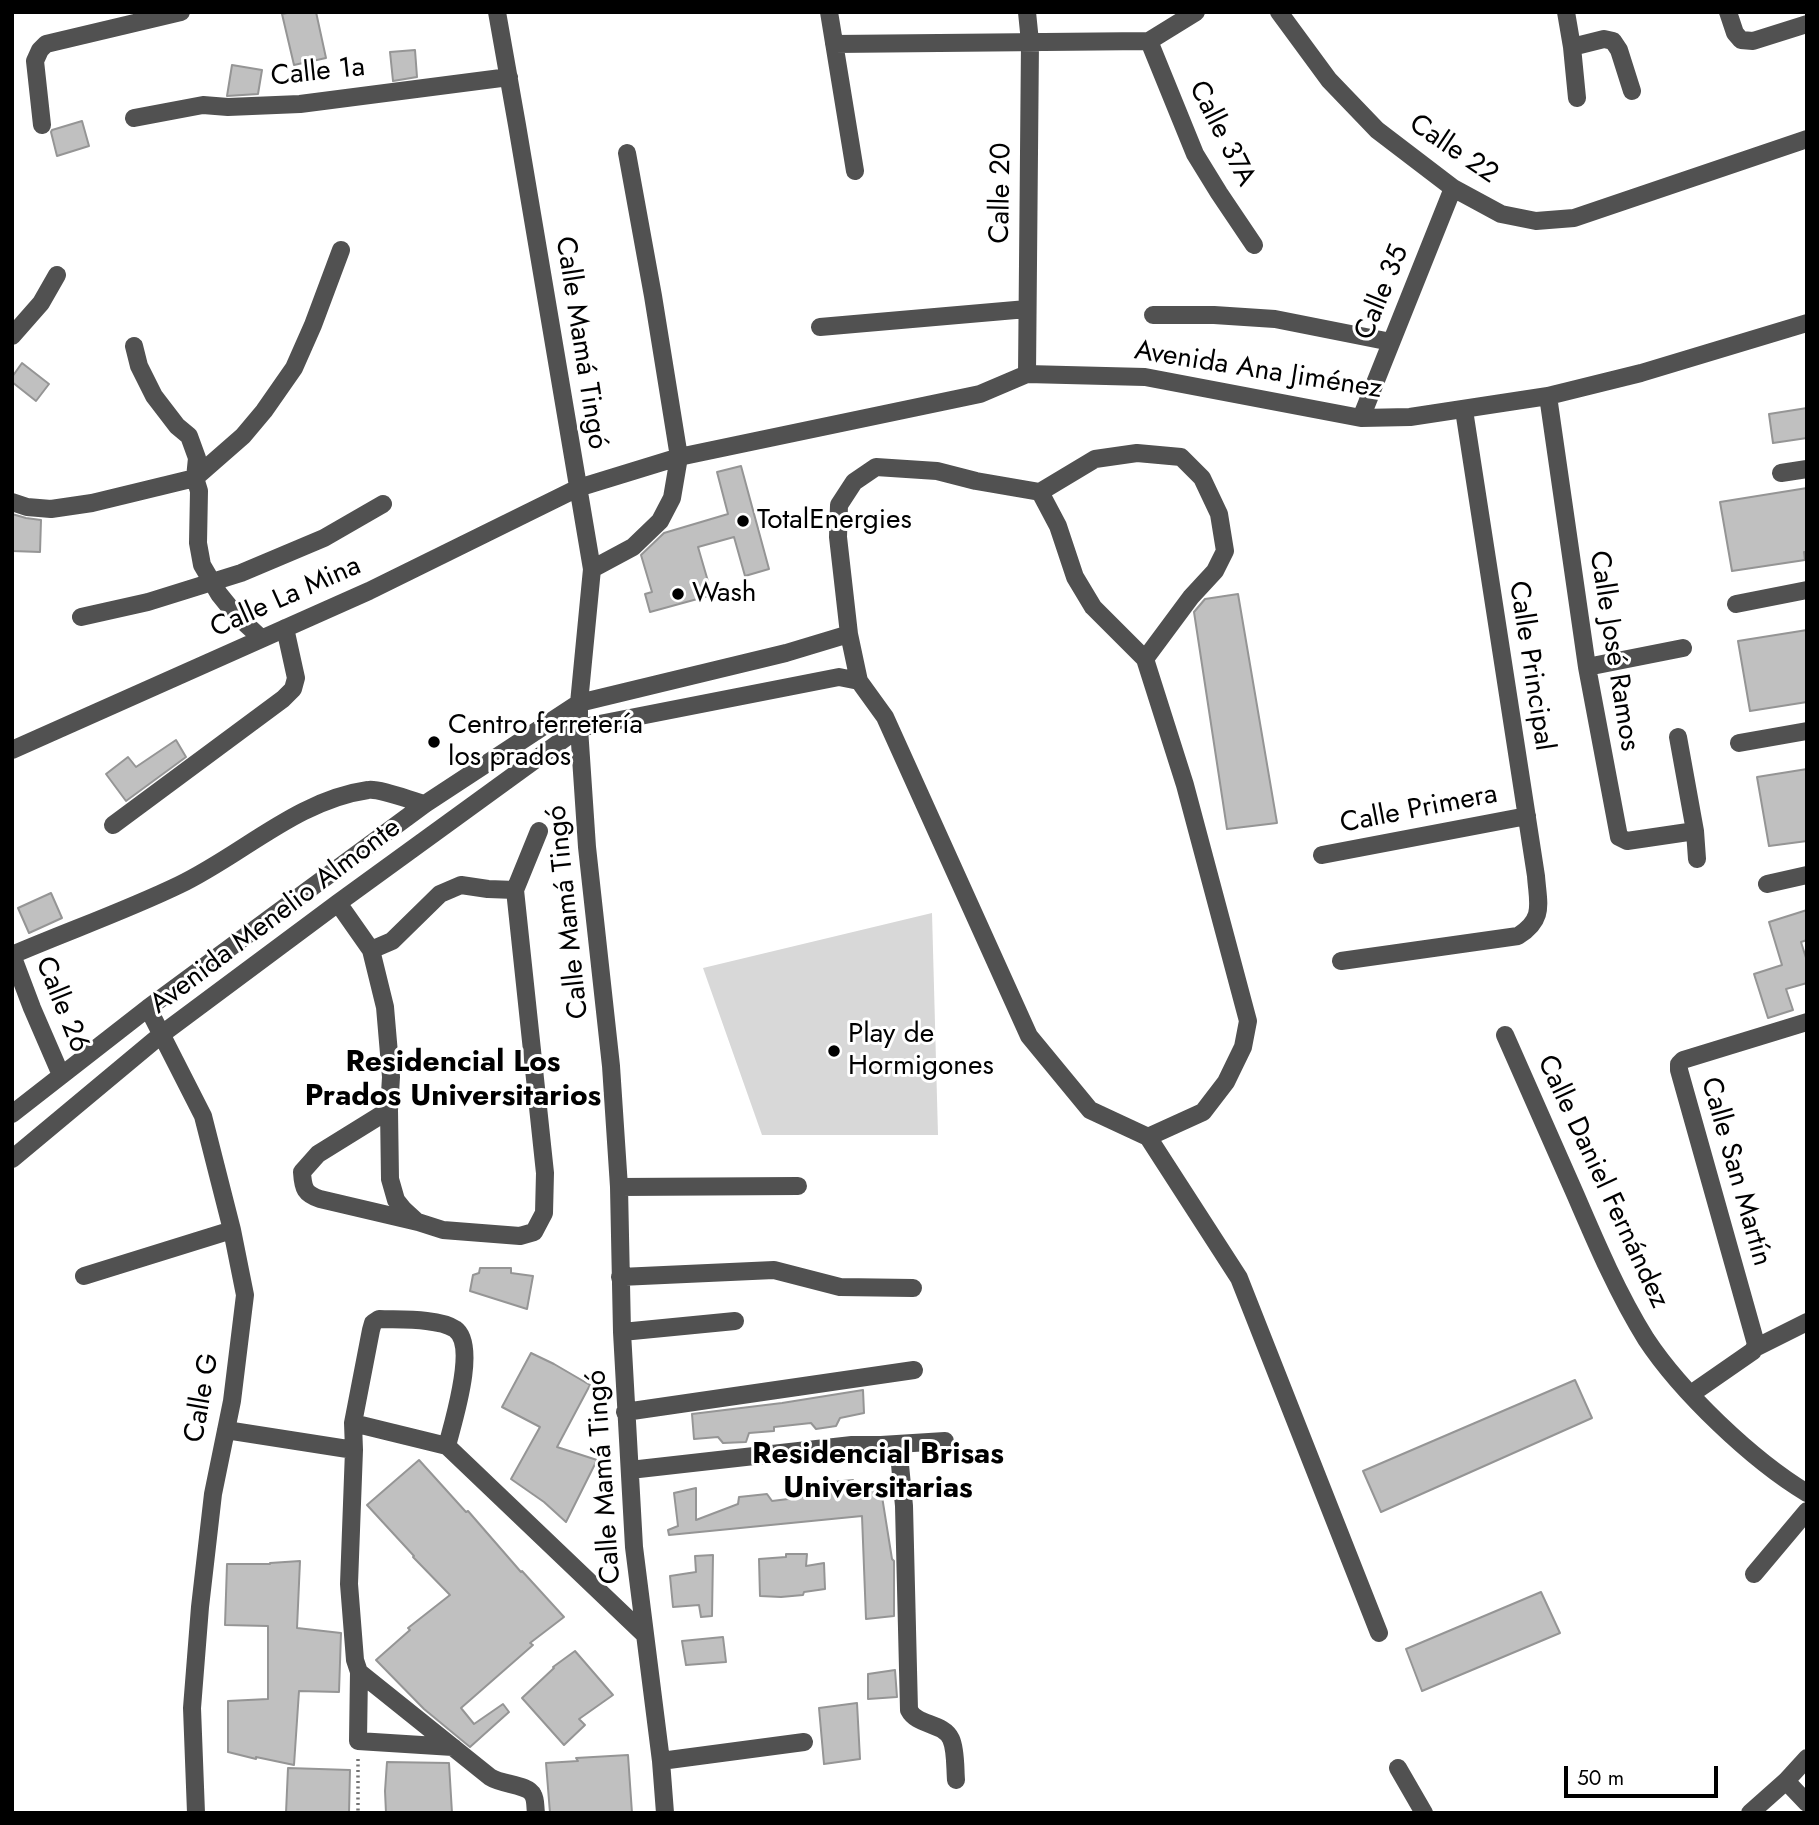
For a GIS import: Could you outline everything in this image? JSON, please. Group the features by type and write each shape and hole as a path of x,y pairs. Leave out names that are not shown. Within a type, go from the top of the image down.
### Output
{"street":[{"path":"42,125 35,61 46,44 181,12"},
{"name":"Calle Mamá Tingó","path":"496,12 592,569 579,728 587,847 611,1066 620,1187 625,1412 634,1547 666,1813"},
{"path":"829,12 855,171"},
{"name":"Calle 20","path":"1027,12 1030,42 1027,374"},
{"path":"834,44 1149,41 1196,12"},
{"name":"Calle 22","path":"1279,12 1329,80 1377,130 1454,188 1501,214 1536,221 1574,218 1807,139"},
{"path":"1566,12 1577,98"},
{"path":"1728,12 1735,33 1741,40 1753,40 1807,24"},
{"path":"1572,47 1604,39 1613,41 1619,50 1632,91"},
{"name":"Calle 37A","path":"1149,41 1195,154 1254,245"},
{"name":"Calle 1a","path":"134,118 203,105 228,107 300,104 509,77"},
{"path":"592,569 633,547 660,521 672,498 679,457 627,153"},
{"name":"Calle 35","path":"1361,418 1454,188"},
{"path":"12,502 27,507 51,509 92,503 195,478 243,436 294,368 341,250"},
{"path":"12,336 41,303 57,275"},
{"path":"820,327 1027,310"},
{"path":"1153,315 1275,319 1391,342"},
{"name":"Avenida Ana Jiménez","path":"578,488 679,457 980,394 1027,374 1145,377 1361,418 1410,417 1548,396 1641,373 1807,323"},
{"path":"135,346 139,366 154,396 177,426 190,436 197,458 195,478 200,505 198,543 202,565 219,594 236,615 261,638"},
{"name":"Calle José Ramos","path":"1548,396 1587,667 1619,837 1627,841 1695,831"},
{"name":"Calle Principal","path":"1341,961 1518,936 1531,928 1538,911 1536,876 1464,410"},
{"path":"1145,659 1214,571 1225,551 1219,514 1202,478 1181,457 1137,453 1095,459 1040,492 937,471 876,467 854,482 839,505 838,537 849,634 859,681 885,718 1028,1036 1090,1110 1148,1136 1239,1278 1379,1633"},
{"path":"1781,473 1807,469"},
{"name":"Calle La Mina","path":"12,750 369,591 578,488"},
{"path":"1040,492 1058,526 1075,577 1093,607 1145,659 1185,785 1248,1021 1243,1047 1226,1082 1203,1112 1148,1136"},
{"path":"81,617 148,602 241,573 324,538 383,504"},
{"path":"1736,604 1807,590"},
{"path":"113,825 293,689 296,678 285,628"},
{"name":"Avenida Menelio Almonte","path":"12,1114 148,1009 425,804 579,703 764,659 849,634"},
{"path":"1587,667 1683,648"},
{"path":"579,728 839,677 859,681"},
{"name":"Avenida Menelio Almonte","path":"12,1159 162,1034 579,728"},
{"path":"1738,743 1807,731"},
{"path":"1678,737 1695,831 1697,859"},
{"path":"12,955 180,885 238,853 298,814 334,799 371,789 425,804"},
{"name":"Calle Primera","path":"1322,855 1527,816"},
{"path":"390,1110 318,1154 302,1172 306,1192 320,1199 443,1230 520,1236 534,1231 544,1213 545,1173 515,890 538,831"},
{"path":"1767,884 1807,875"},
{"path":"371,950 393,941 440,894 461,885 515,890"},
{"path":"338,903 371,950 385,1007 391,1077 390,1179 396,1200 418,1222"},
{"name":"Calle 26","path":"12,955 61,1075"},
{"name":"Calle G","path":"148,1009 203,1116 232,1230 245,1295 232,1402 213,1494 200,1607 192,1708 196,1813"},
{"name":"Calle San Martín","path":"1755,1348 1679,1064 1684,1060 1807,1022"},
{"name":"Calle Daniel Fernández","path":"1505,1035 1616,1287 1647,1339 1661,1360 1691,1394 1760,1459 1807,1493"},
{"path":"620,1187 798,1186"},
{"path":"84,1276 232,1230"},
{"path":"620,1277 774,1270 840,1287 913,1288"},
{"path":"447,1446 465,1369 462,1337 455,1329 438,1323 379,1319 373,1323 370,1330 353,1423 349,1584 355,1660 359,1672 358,1741 453,1747"},
{"path":"622,1332 735,1321"},
{"path":"1691,1394 1755,1348 1807,1322"},
{"path":"625,1412 914,1370"},
{"path":"353,1423 447,1446 645,1635"},
{"path":"226,1430 354,1450"},
{"path":"630,1470 852,1445 945,1441"},
{"path":"898,1444 904,1506 909,1710 915,1718 932,1724 949,1735 956,1780"},
{"path":"1754,1574 1807,1511"},
{"path":"359,1672 497,1781 525,1787 534,1796 536,1813"},
{"path":"661,1761 804,1742"},
{"path":"1750,1813 1807,1758"},
{"path":"1398,1768 1424,1813"},
{"path":"1786,1781 1807,1802"}],"path":[{"path":"358,1741 358,1813"}],"shaded area":[{"name":"Play de Hormigones","path":"932,913 938,1135 762,1135 703,968"}],"building":[{"path":"316,12 326,58 294,65 282,14"},
{"path":"415,50 417,77 393,81 390,52"},
{"path":"232,65 262,70 258,94 227,96"},
{"path":"82,121 89,146 57,156 52,130"},
{"path":"22,363 49,384 36,401 12,382 12,377"},
{"path":"1807,408 1807,438 1773,443 1769,414"},
{"path":"741,466 769,569 745,576 734,537 698,547 712,595 650,612 645,594 652,592 641,555 664,533 728,514 717,472"},
{"path":"1807,488 1805,560 1732,571 1720,502"},
{"path":"12,514 41,520 40,552 12,551"},
{"path":"1238,594 1277,823 1227,829 1194,612 1205,599"},
{"path":"1807,630 1807,702 1750,711 1738,641"},
{"path":"176,740 186,757 126,801 106,774 128,757 136,767"},
{"path":"1807,769 1807,841 1769,846 1757,777"},
{"path":"51,893 62,918 29,933 18,908"},
{"path":"1807,910 1807,940 1801,942 1807,961 1807,983 1786,989 1793,1010 1768,1018 1754,974 1782,965 1769,922"},
{"path":"480,1268 511,1268 511,1273 533,1276 527,1309 470,1291 473,1275 479,1273"},
{"path":"531,1353 590,1385 557,1447 597,1460 566,1522 544,1502 511,1479 540,1427 502,1407"},
{"path":"1575,1380 1592,1418 1381,1512 1363,1471"},
{"path":"863,1390 864,1413 840,1418 836,1426 816,1429 811,1423 774,1427 774,1431 749,1433 746,1442 723,1443 718,1437 694,1439 692,1414"},
{"path":"419,1460 564,1617 530,1643 533,1645 461,1708 474,1724 503,1704 509,1712 470,1747 424,1709 376,1660 410,1630 408,1628 450,1595 367,1505"},
{"path":"853,1480 857,1489 880,1484 894,1561 894,1616 866,1619 862,1516 669,1535 668,1530 678,1526 674,1493 696,1488 696,1520 738,1504 739,1497 767,1494 772,1501 796,1498 827,1491 833,1482"},
{"path":"786,1554 807,1554 806,1566 824,1563 825,1589 804,1592 803,1595 760,1596 759,1559 786,1557"},
{"path":"713,1555 712,1616 701,1617 699,1605 673,1607 670,1576 696,1572 695,1556"},
{"path":"300,1561 297,1628 341,1633 339,1692 299,1691 294,1765 228,1752 228,1701 268,1699 268,1626 225,1625 227,1564"},
{"path":"1541,1592 1560,1633 1422,1691 1406,1649"},
{"path":"723,1637 726,1662 686,1665 682,1641"},
{"path":"575,1651 613,1695 579,1719 585,1725 564,1745 522,1698 553,1667"},
{"path":"895,1670 897,1697 868,1699 868,1674"},
{"path":"857,1703 860,1759 824,1764 819,1708"},
{"path":"628,1755 632,1813 550,1813 546,1763"},
{"path":"387,1762 449,1763 452,1813 386,1813"},
{"path":"288,1768 350,1770 349,1813 286,1813"}],"place":[{"name":"TotalEnergies","path":"743,521"},
{"name":"Wash","path":"678,594"},
{"name":"Centro ferretería los prados","path":"434,742"},
{"name":"Play de Hormigones","path":"834,1051"}],"district":[{"name":"Residencial Los Prados Universitarios","path":"453,1081"},
{"name":"Residencial Brisas Universitarias","path":"878,1473"}]}
